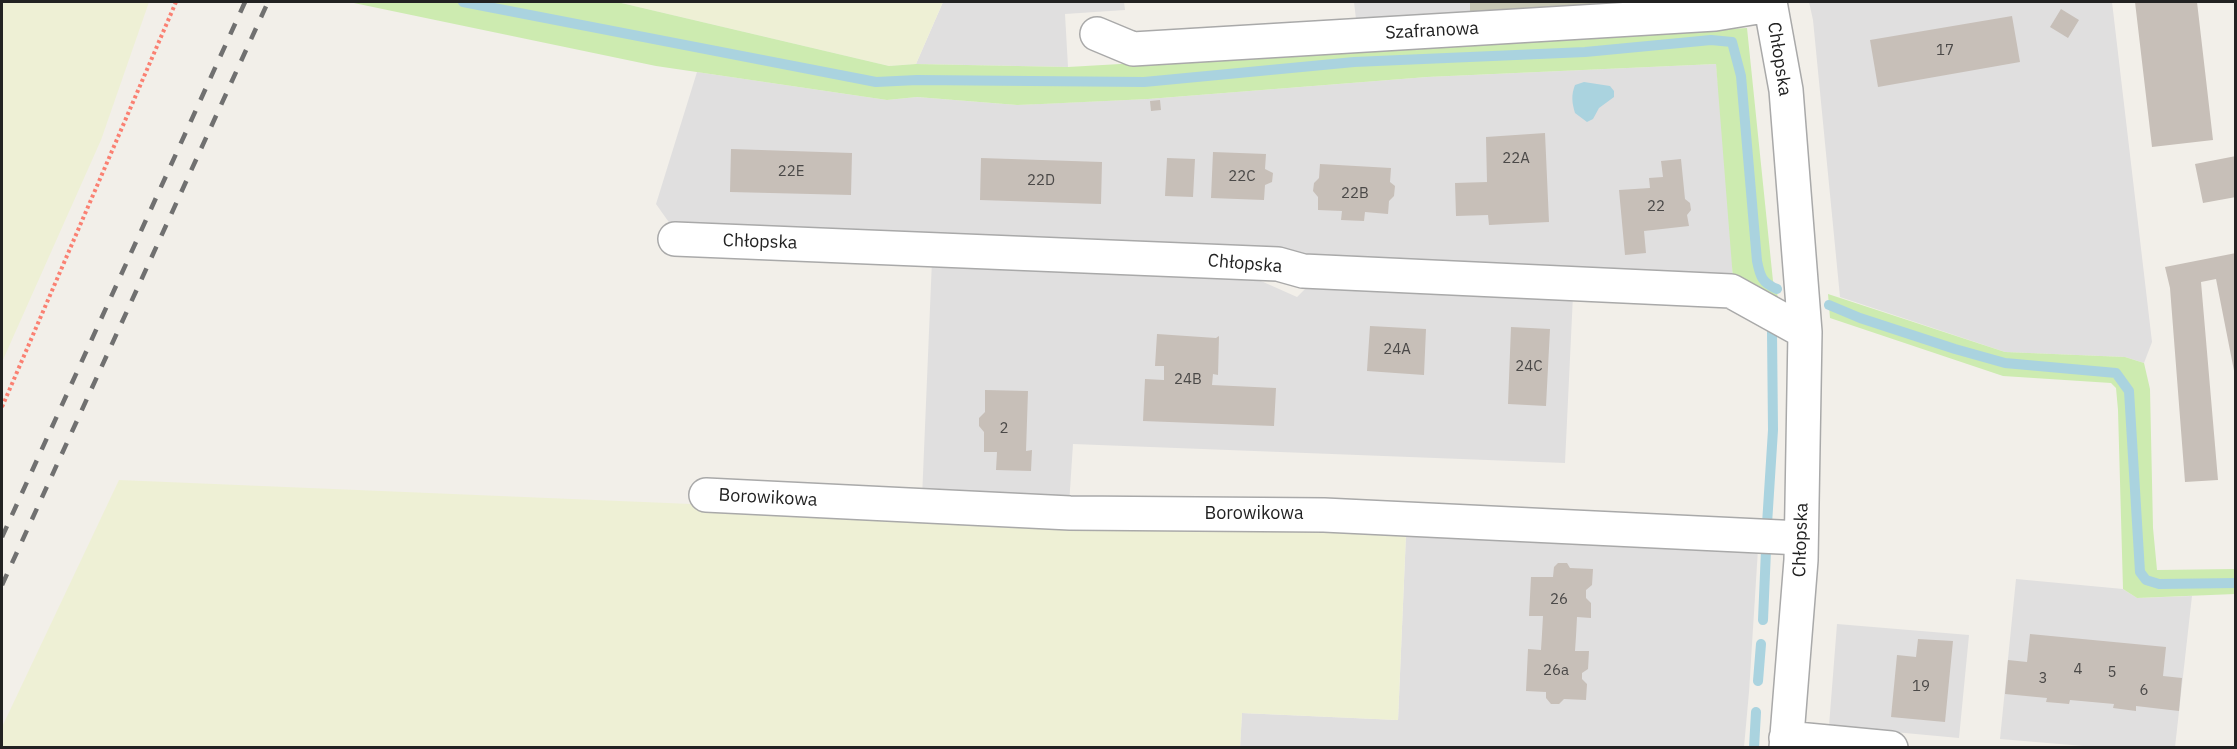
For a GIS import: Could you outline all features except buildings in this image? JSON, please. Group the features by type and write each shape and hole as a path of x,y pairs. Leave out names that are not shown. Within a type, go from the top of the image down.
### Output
{"street":[{"name":"Szafranowa","path":"1097,34 1132,49 1715,14 1770,3"},
{"name":"Chłopska","path":"1770,3 1786,90 1805,332 1801,538 1786,743"},
{"name":"Chłopska","path":"675,239 1278,264 1303,271 1731,291 1805,332"},
{"name":"Borowikowa","path":"706,495 1070,513 1324,515 1801,538"},
{"path":"1786,743 1891,747"}],"path":[{"path":"2,407 176,2"}],"shaded area":[{"path":"2,2 149,2 101,140 2,362"},
{"path":"617,2 943,2 916,64 889,66"},
{"path":"943,2 1124,2 1125,10 1065,14 1068,67 916,64"},
{"path":"1354,2 1470,2 1470,12 1356,19"},
{"path":"1470,2 1624,2 1470,12"},
{"path":"1809,2 2112,2 2152,342 2144,363 2125,357 2005,352 1840,297 1813,20"},
{"path":"1716,64 1727,167 1733,279 673,228 656,204 697,72 887,100 917,97 1017,105 1148,99 1427,77"},
{"path":"932,260 1252,277 1297,297 1312,282 1573,295 1565,463 1073,444 1069,505 922,498"},
{"path":"119,480 1406,534 1398,720 1242,713 1240,747 2,748 2,727"},
{"path":"1406,534 1758,549 1744,747 1240,748 1242,713 1398,720"},
{"path":"2016,579 2123,589 2137,598 2192,596 2175,747 2095,747 2000,739"},
{"path":"1837,624 1969,635 1959,738 1829,726"}],"green space":[{"path":"349,2 617,2 889,66 916,64 1068,67 1747,28 1773,281 1777,289 1778,304 1733,279 1716,64 1427,77 1148,99 1042,104 1017,105 917,97 887,100 656,66"},
{"path":"1828,294 2005,352 2125,357 2144,363 2150,389 2153,528 2157,570 2235,569 2235,594 2137,598 2123,589 2118,410 2116,388 2111,383 2003,376 1830,318"}],"water":[{"path":"1584,82 1610,86 1614,91 1614,97 1599,108 1593,119 1587,122 1575,113 1573,102 1575,85"}],"waterway":[{"path":"463,2 876,82 917,80 1144,82 1354,62 1585,52 1711,40 1732,42 1741,76 1757,261 1762,278 1777,289"},
{"path":"1829,305 1860,318 2005,363 2116,373 2129,391 2140,572 2146,580 2159,584 2236,583"},
{"path":"1767,524 1773,430 1772,332"},
{"path":"1763,620 1766,550"},
{"path":"1758,681 1761,644"},
{"path":"1754,748 1756,712"}],"railway":[{"path":"2,537 245,2"},
{"path":"2,585 268,2"}]}
